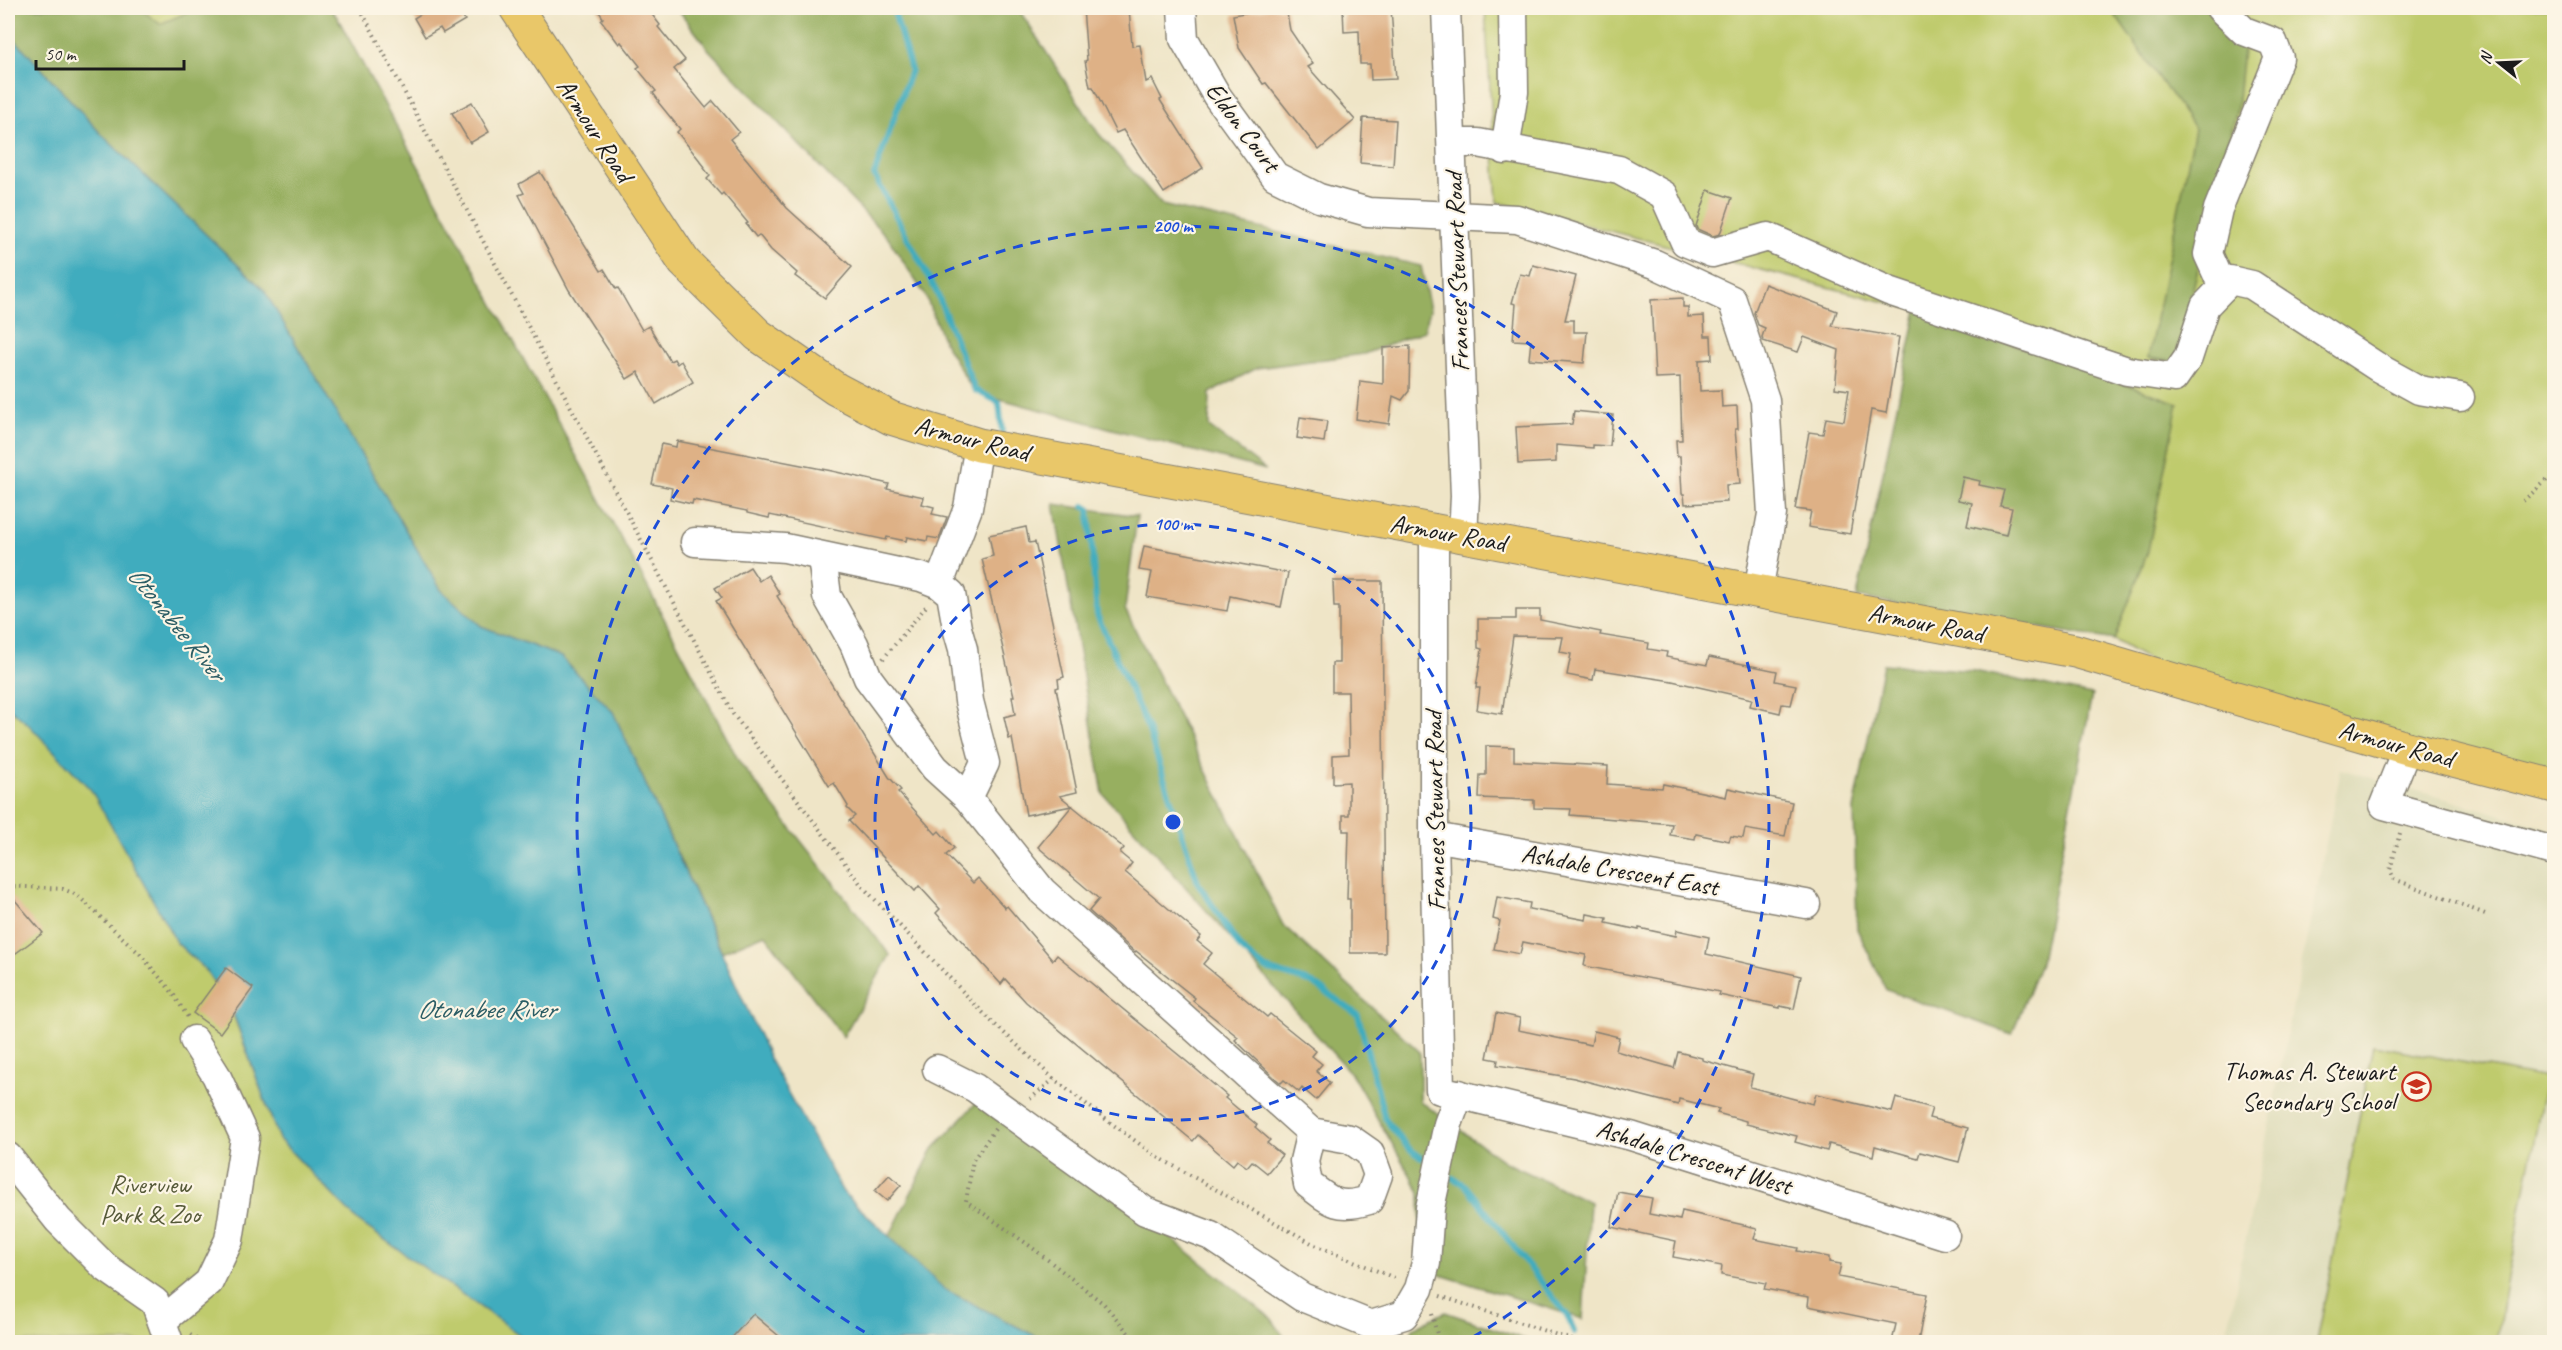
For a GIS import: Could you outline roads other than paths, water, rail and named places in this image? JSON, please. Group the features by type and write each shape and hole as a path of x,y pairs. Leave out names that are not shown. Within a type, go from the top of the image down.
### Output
{"main road":[{"name":"Armour Road","path":"516,8 684,262 758,335 836,390 891,418 979,445 2075,651 2407,748 2554,786"}],"street":[{"name":"Eldon Court","path":"1182,8 1184,39 1217,96 1275,176 1319,198 1368,212 1517,219 1655,264 1732,300 1765,400 1772,514 1758,591"},
{"name":"Frances Stewart Road","path":"1446,8 1465,496 1448,533 1434,837 1449,1092"},
{"path":"1505,150 1514,92 1513,8"},
{"path":"2220,8 2244,31 2273,42 2279,58 2242,144 2218,209 2208,254 2223,287"},
{"path":"1452,143 1478,143 1619,170 1664,195 1684,242 1712,253 1768,237 1889,291 2127,371 2174,378 2188,358 2205,306 2230,280 2252,285 2379,368 2419,390 2460,397"},
{"path":"939,584 968,508 979,445"},
{"path":"695,542 785,548 921,577 939,584 951,594 963,649 969,701 985,763 968,798"},
{"path":"822,556 827,596 854,644 868,678 935,768 968,798 1042,891 1311,1132"},
{"path":"2407,748 2384,805 2554,851"},
{"name":"Ashdale Crescent East","path":"1434,837 1806,904"},
{"path":"165,1332 209,1282 229,1240 245,1138 216,1075 194,1040"},
{"path":"937,1069 975,1088 1145,1211 1211,1236 1302,1297 1371,1325 1404,1315 1419,1288 1426,1263 1430,1208 1448,1124 1449,1092"},
{"name":"Ashdale Crescent West","path":"1449,1092 1631,1136 1945,1235"},
{"path":"8,1157 58,1220 98,1259 155,1302 165,1332"}],"water":[{"name":"Otonabee River","path":"8,32 103,136 264,290 441,590 481,626 561,657 613,712 771,1062 843,1192 944,1289 1047,1342 530,1342 358,1221 279,1139 230,1005 205,969 177,943 91,790 29,725 8,707"}],"waterway":[{"path":"893,8 911,70 874,175 937,293 975,390 999,402 1002,431"},
{"path":"1084,506 1089,509 1097,615 1148,729 1198,883 1241,949 1266,969 1313,983 1358,1015 1385,1119 1408,1148 1424,1159"},
{"path":"1453,1178 1466,1186 1567,1315 1574,1332"}],"place":[{"name":"Thomas A. Stewart Secondary School","path":"2416,1086"}],"park label":[{"name":"Riverview Park & Zoo","path":"150,1199"}]}
